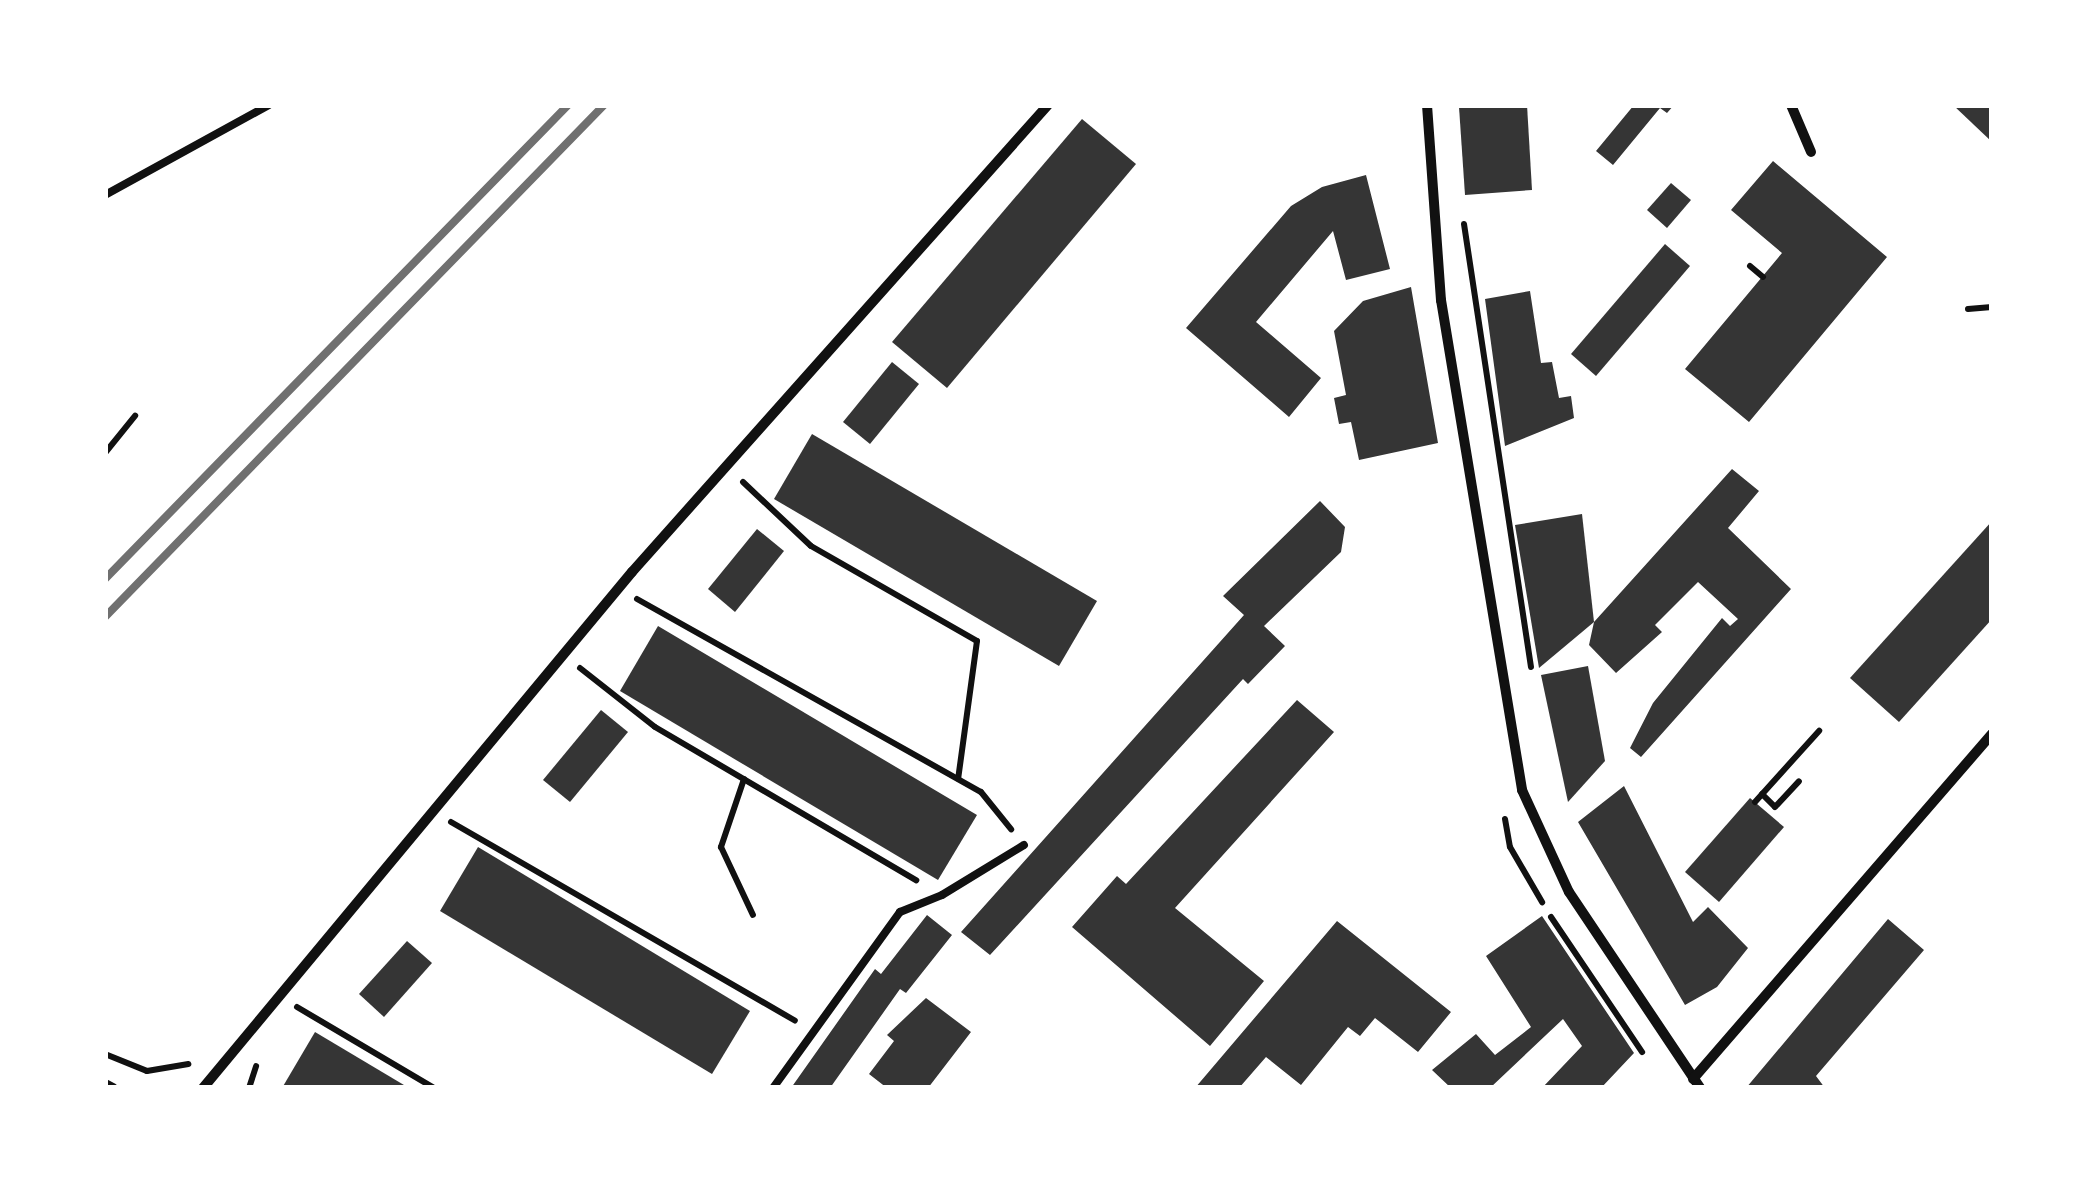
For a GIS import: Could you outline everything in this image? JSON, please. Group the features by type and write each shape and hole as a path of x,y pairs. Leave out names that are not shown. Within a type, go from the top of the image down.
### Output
{"street":[{"path":"203,1088 618,588 1048,105"},
{"path":"1427,105 1441,300 1522,790 1569,892 1696,1083 1992,734"},
{"path":"1792,105 1811,152"},
{"path":"105,1084 113,1088"}],"lane":[{"path":"105,195 269,105"},
{"path":"773,1088 900,912 942,895 1024,844"}],"path":[{"path":"1462,212 1532,676"},
{"path":"1750,266 1762,277"},
{"path":"1968,309 1992,307"},
{"path":"105,453 135,416"},
{"path":"727,468 811,546 977,642 958,779"},
{"path":"618,588 981,792 1024,844"},
{"path":"564,654 655,727 942,895"},
{"path":"1755,802 1819,731"},
{"path":"744,779 721,847 753,915"},
{"path":"1762,794 1775,806 1799,781"},
{"path":"433,812 813,1032"},
{"path":"279,996 434,1088"},
{"path":"105,1054 146,1072 166,1073 195,1061"}],"building":[{"path":"1527,105 1532,190 1465,195 1459,107"},
{"path":"1634,105 1674,105 1667,113 1660,108 1613,165 1596,151"},
{"path":"1953,105 1992,105 1992,142"},
{"path":"1082,119 1136,164 947,388 892,342"},
{"path":"1773,161 1887,257 1749,422 1685,369 1782,253 1731,210"},
{"path":"1366,175 1390,269 1346,280 1333,231 1256,322 1321,378 1289,417 1186,328 1291,206 1322,187"},
{"path":"1671,183 1691,200 1667,228 1647,210"},
{"path":"1665,244 1690,266 1596,376 1571,354"},
{"path":"1411,287 1438,443 1359,460 1351,422 1339,424 1334,398 1346,395 1334,331 1363,301"},
{"path":"1530,291 1541,363 1552,362 1559,398 1571,396 1574,418 1505,446 1485,299"},
{"path":"892,362 919,384 870,444 843,422"},
{"path":"812,434 1097,601 1059,666 774,499"},
{"path":"1732,469 1759,491 1728,528 1791,589 1641,757 1630,748 1653,703 1722,618 1730,626 1738,619 1698,582 1655,625 1662,632 1616,673 1589,645 1594,622"},
{"path":"1320,501 1345,527 1341,552 1264,626 1285,646 1248,684 1243,679 990,955 961,932 1244,615 1223,596"},
{"path":"1582,514 1594,622 1539,668 1515,525"},
{"path":"1992,521 1992,619 1899,722 1850,678"},
{"path":"757,529 784,551 735,612 708,589"},
{"path":"658,626 977,815 938,880 620,691"},
{"path":"1588,666 1605,761 1568,802 1541,675"},
{"path":"1297,700 1334,732 1175,908 1264,981 1210,1046 1072,927 1117,876 1126,884"},
{"path":"601,710 628,732 570,802 543,780"},
{"path":"1624,786 1693,922 1708,907 1748,948 1717,987 1685,1005 1578,822"},
{"path":"1750,798 1784,827 1719,902 1685,872"},
{"path":"478,847 750,1011 712,1074 440,911"},
{"path":"927,915 952,935 906,993 900,989 830,1088 791,1088 875,969 881,974"},
{"path":"1542,916 1634,1053 1601,1088 1542,1088 1582,1046 1563,1019 1490,1088 1451,1088 1432,1070 1476,1034 1495,1055 1531,1027 1486,956"},
{"path":"1888,919 1924,950 1816,1076 1825,1088 1746,1088"},
{"path":"1337,921 1451,1012 1418,1052 1375,1018 1360,1036 1348,1027 1301,1085 1266,1057 1239,1088 1195,1088"},
{"path":"407,941 432,963 384,1017 359,994"},
{"path":"926,998 971,1032 928,1088 887,1088 869,1074 894,1041 887,1035"},
{"path":"315,1032 409,1088 282,1088"}],"railway":[{"path":"105,579 568,105"},
{"path":"105,617 604,105"}]}
